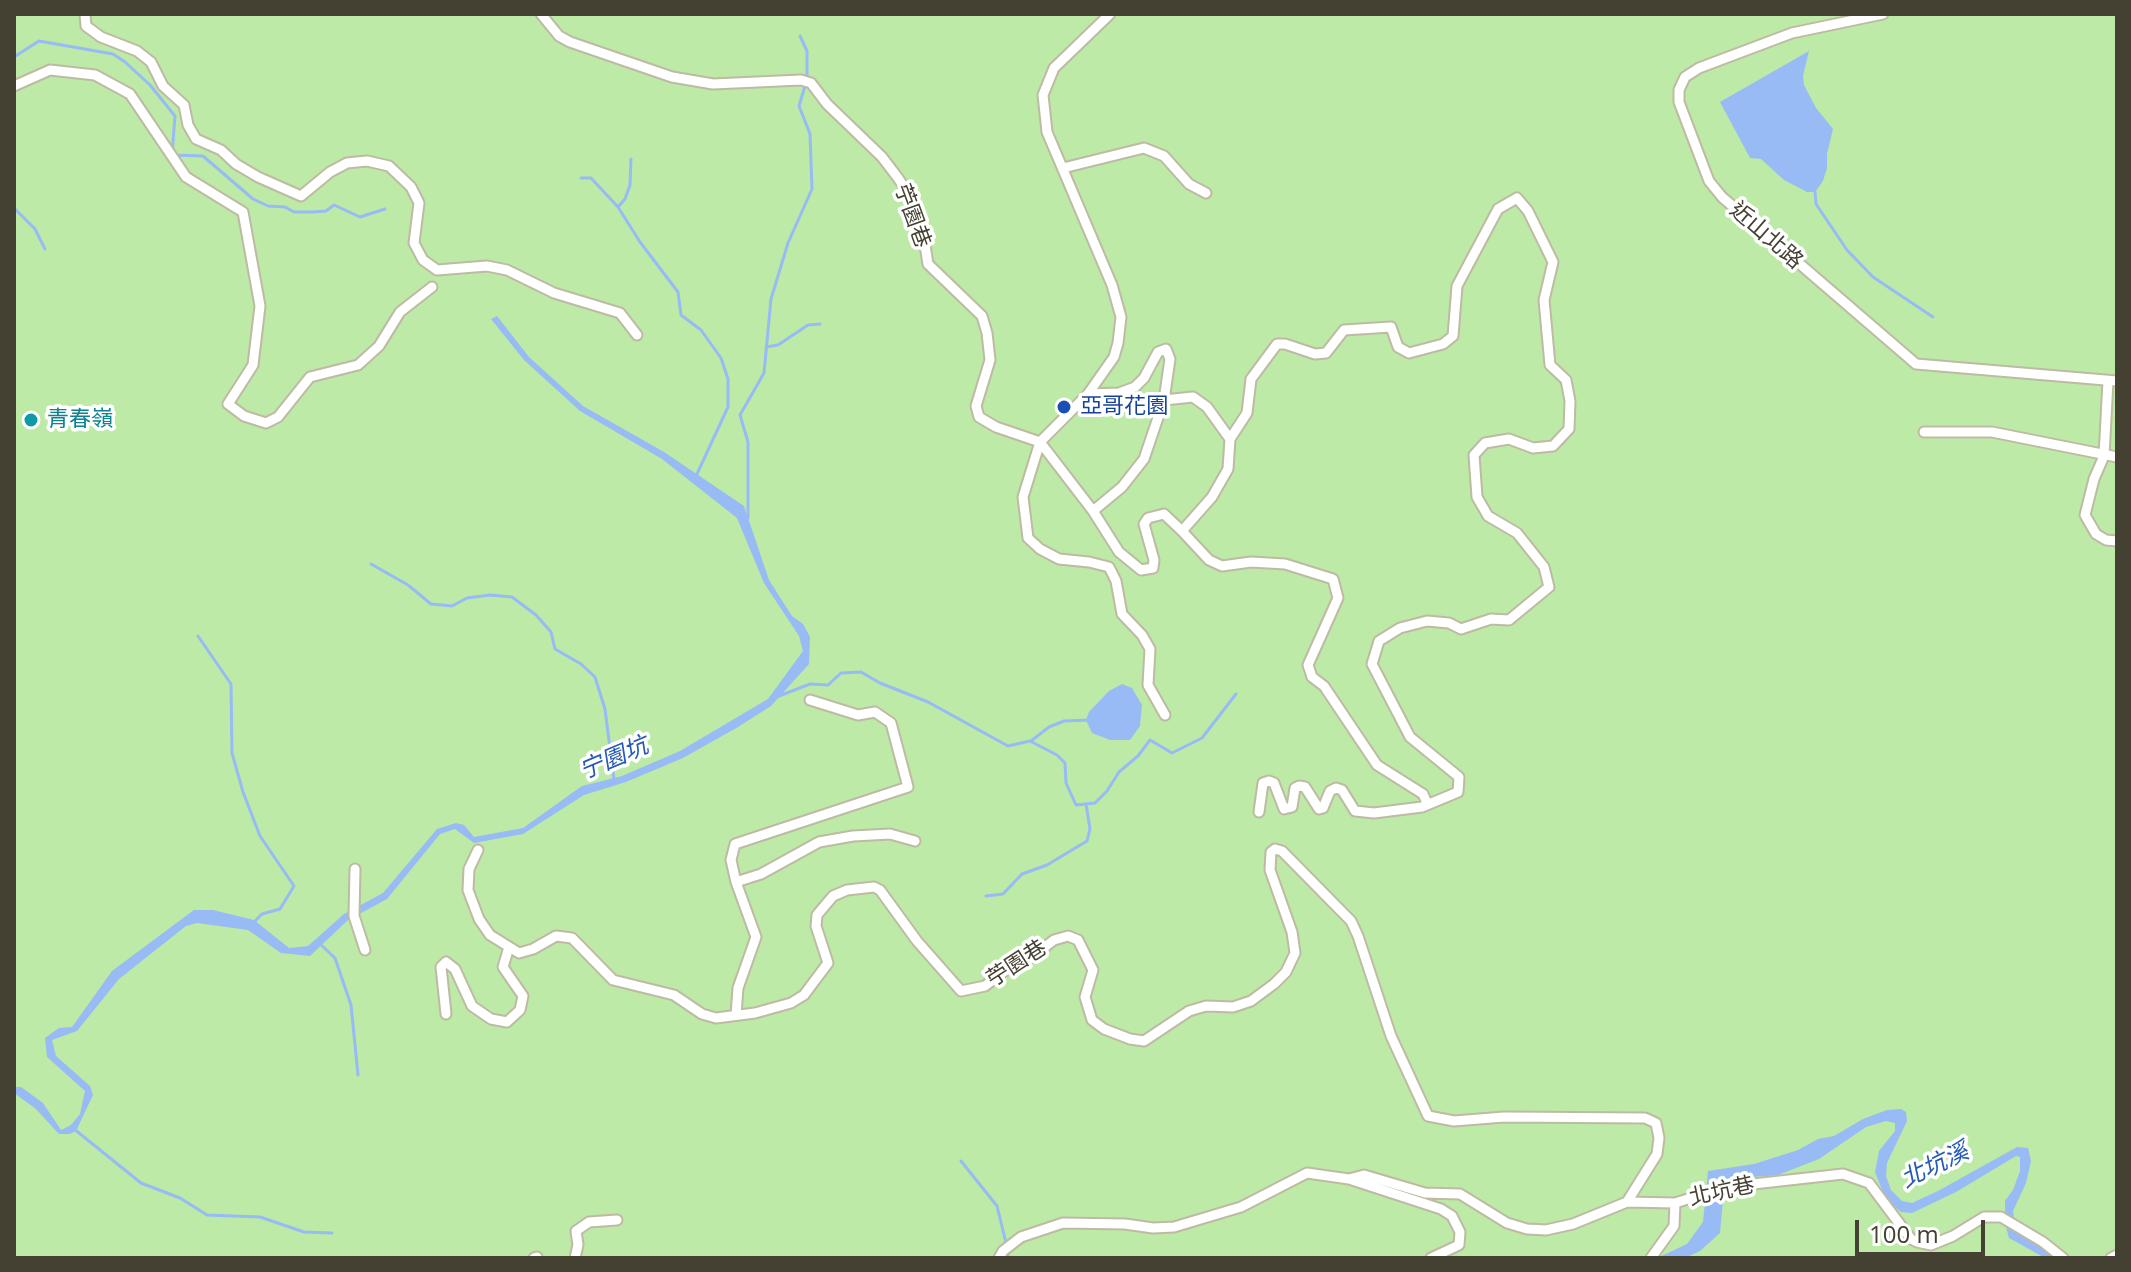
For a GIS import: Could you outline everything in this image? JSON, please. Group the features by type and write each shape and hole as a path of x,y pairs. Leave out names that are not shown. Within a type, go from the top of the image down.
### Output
{"street":[{"path":"85,14 86,26 101,37 137,51 151,62 163,86 184,105 188,125 196,139 221,150 236,164 258,177 301,196 330,172 347,163 367,161 389,166 411,187 419,203 414,243 423,260 437,270 487,266 507,270 554,293 620,313 637,335"},
{"name":"苧園巷","path":"541,14 559,36 570,42 672,77 713,84 806,81 882,157 898,178 908,193 928,264 982,316 990,360 976,406 979,417 996,427 1040,442"},
{"path":"1110,14 1054,68 1043,95 1047,132 1112,285 1121,317 1114,357 1088,394 1040,442 1023,497 1028,538 1040,549 1059,559 1109,567 1116,581 1122,614 1142,635 1150,649 1148,685 1165,715"},
{"name":"近山北路","path":"1883,14 1792,33 1699,68 1685,77 1679,90 1679,102 1709,181 1722,197 1916,364 2112,381"},
{"path":"14,86 50,70 95,75 130,94 186,177 243,212 260,306 253,365 228,404 244,416 266,423 278,417 310,377 358,365 379,346 400,312 432,287"},
{"path":"1063,168 1144,148 1164,156 1189,184 1206,193"},
{"path":"1182,531 1212,497 1228,469 1230,439 1247,413 1251,379 1277,344 1315,354 1326,353 1344,330 1391,327 1398,347 1409,353 1443,344 1453,336 1457,286 1498,209 1517,198 1528,211 1553,262 1544,300 1550,365 1566,380 1570,401 1569,429 1553,446 1533,448 1509,439 1485,443 1474,455 1477,497 1488,516 1517,533 1544,567 1549,587 1509,620 1491,619 1461,629 1449,623 1427,621 1400,628 1379,641 1372,664 1410,737 1459,777 1458,792 1422,807 1355,811 1342,790 1336,788 1330,791 1323,808 1319,809 1302,786 1295,788 1292,807 1284,809 1274,783 1269,781 1263,783 1259,812"},
{"path":"1088,394 1119,393 1135,387 1144,378 1158,352 1166,349 1170,359 1164,400 1144,459 1122,487 1093,511"},
{"path":"2112,381 2104,456 2094,479 2085,515 2096,534 2106,540 2117,541"},
{"path":"1164,400 1193,397 1207,407 1230,439"},
{"path":"1924,432 1992,432 2117,457"},
{"path":"1040,442 1093,511 1119,552 1141,570 1153,568 1154,560 1144,524 1148,518 1164,514 1209,560 1222,566 1251,562 1285,564 1333,579 1338,598 1308,665 1312,677 1324,686 1377,765 1423,794 1427,803"},
{"path":"736,1015 738,988 756,937 731,860 735,844 908,787 891,723 875,712 858,715 810,700"},
{"path":"736,882 761,874 819,842 890,834 915,841"},
{"name":"苧園巷","path":"509,947 519,953 556,936 572,938 613,980 674,995 702,1014 716,1018 736,1015 774,1008 804,995 828,963 816,926 817,915 833,896 847,890 874,887 880,890 917,941 961,991 985,986 1054,940 1068,936 1078,940 1093,970 1085,997 1092,1020 1104,1029 1144,1041 1189,1011 1206,1006 1233,1007 1251,1001 1286,972 1295,953 1292,932 1270,870 1271,852 1275,849 1282,851 1351,921 1391,1036 1428,1116 1454,1121 1504,1117 1645,1118 1656,1123 1659,1138 1657,1154 1627,1202"},
{"path":"446,1014 441,967 446,962 455,969 472,1006 491,1019 507,1022 520,1010 523,996 503,967 509,947 490,935 479,919 468,890 469,869 478,850"},
{"path":"355,869 354,916 365,950"},
{"name":"北坑巷","path":"999,1258 1021,1237 1063,1223 1174,1227 1241,1207 1307,1173 1349,1179 1441,1209 1452,1216 1460,1232 1459,1245 1431,1258"},
{"name":"北坑巷","path":"1349,1179 1364,1175 1425,1193 1460,1194 1507,1223 1546,1230 1573,1224 1627,1202 1675,1203 1726,1187 1843,1174 1869,1183 1911,1239 1917,1242 1931,1245 1984,1217 2005,1219 2063,1258"},
{"path":"1651,1258 1674,1226 1675,1203"},
{"path":"575,1258 578,1245 576,1231 589,1222 617,1220"},
{"path":"2111,1258 2117,1255"}],"green space":[{"path":"14,14 2117,14 2117,1258 14,1258"}],"water":[{"path":"1809,51 1804,85 1816,108 1833,129 1827,168 1815,192 1807,192 1784,180 1761,159 1750,158 1720,102"},
{"path":"497,316 529,357 583,406 664,452 744,506 769,580 810,637 809,664 771,706 738,727 683,758 626,782 584,795 523,834 474,843 455,829 440,834 387,899 348,920 310,956 281,953 248,930 197,923 186,926 119,979 77,1031 52,1040 56,1056 90,1086 93,1095 76,1131 59,1134 36,1109 14,1093 14,1087 21,1087 43,1103 61,1130 71,1125 80,1114 85,1091 47,1057 45,1038 59,1028 72,1027 112,971 194,910 213,910 254,920 289,948 308,946 344,914 383,893 437,829 456,823 464,825 474,837 523,828 582,786 622,776 680,751 768,699 803,651 799,636 764,583 737,518 662,459 580,411 524,360 491,319"},
{"path":"1122,684 1132,688 1142,705 1140,726 1130,740 1110,740 1092,733 1086,720 1089,712 1109,691"},
{"path":"1901,1109 1906,1112 1907,1121 1887,1163 1886,1176 1891,1190 1902,1201 1912,1203 2017,1147 2028,1148 2031,1161 2026,1183 2013,1211 2015,1225 2051,1252 2053,1258 2045,1258 2009,1238 2005,1201 2020,1171 2020,1157 2016,1156 1956,1192 1912,1213 1901,1212 1886,1200 1875,1172 1879,1151 1895,1131 1895,1123 1886,1121 1866,1127 1819,1159 1778,1175 1725,1179 1720,1233 1700,1251 1685,1258 1657,1258 1687,1244 1703,1222 1708,1171 1754,1164 1798,1150 1818,1139 1834,1136 1863,1119 1887,1110"}],"waterway":[{"name":"宁園坑","path":"800,36 807,51 807,78"},
{"path":"14,57 39,41 113,54 150,85 175,116 172,155 203,156 253,199 268,206 285,207 294,212 313,212 326,211 334,205 360,217 385,209"},
{"name":"宁園坑","path":"748,518 748,442 740,415 764,373 771,299 788,243 812,189 810,134 799,106 805,86"},
{"path":"618,207 630,185 631,159"},
{"path":"581,178 591,178 618,207 678,292 681,315 701,330 721,358 728,379 728,407 697,474"},
{"path":"1815,192 1816,204 1847,250 1873,277 1933,317"},
{"path":"14,208 35,229 45,249"},
{"path":"766,347 778,345 808,325 820,324"},
{"path":"371,564 408,585 431,604 452,606 467,598 490,595 512,597 536,615 551,632 555,649 581,664 595,677 605,709 614,780"},
{"path":"198,636 231,684 232,753 243,792 260,836 294,886 280,909 262,914 254,922"},
{"path":"779,696 810,684 828,685 841,673 861,672 928,702 1008,746 1030,741 1057,755 1065,763 1066,783 1076,805 1095,803 1150,740 1172,753 1202,738 1236,694"},
{"path":"1031,741 1049,727 1064,721 1090,720"},
{"path":"986,896 1003,894 1022,874 1047,865 1087,841 1090,829 1086,804"},
{"path":"320,944 335,958 351,1005 358,1075"},
{"path":"74,1129 141,1183 180,1198 207,1215 260,1217 304,1232 332,1233"},
{"path":"961,1161 997,1206 1006,1243"}],"place":[{"name":"亞哥花園","path":"1064,407"},
{"name":"青春嶺","path":"31,420"}],"water label":[{"name":"北坑溪","path":"1935,1166"}]}
